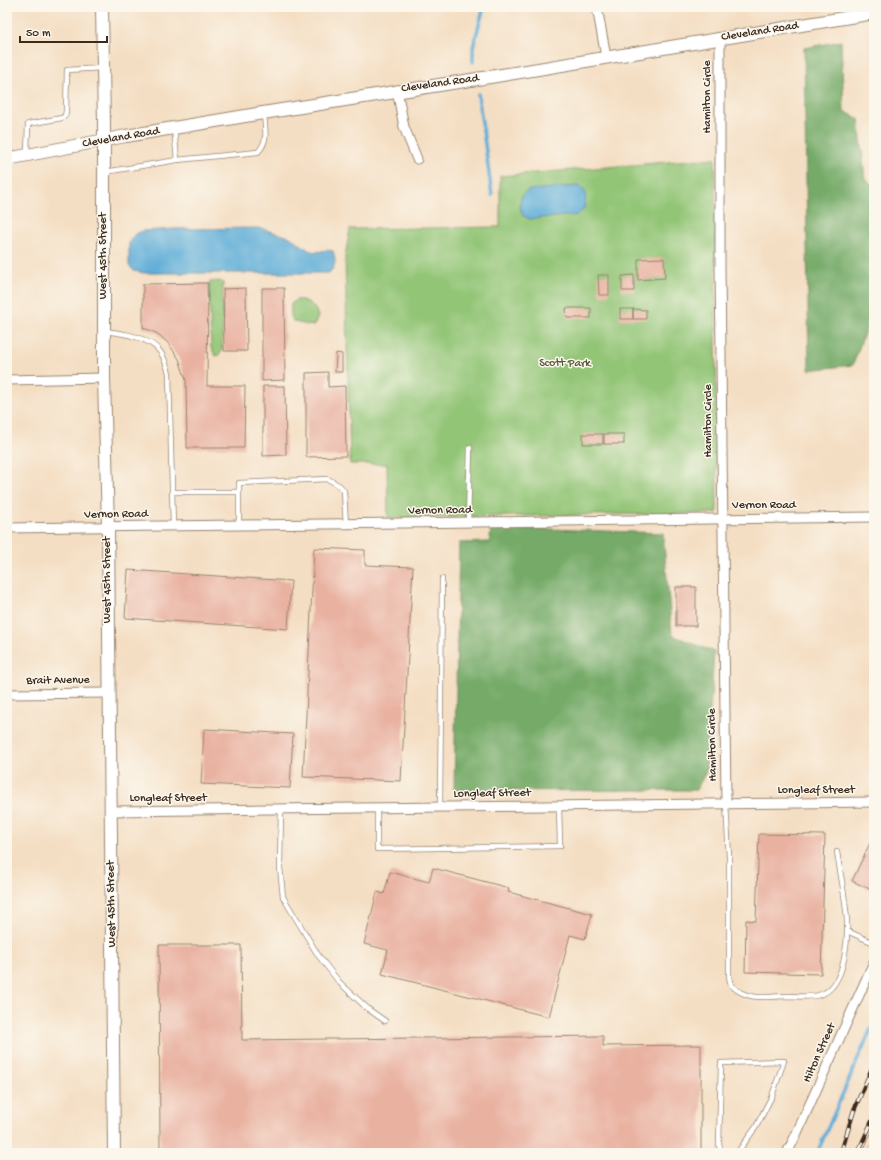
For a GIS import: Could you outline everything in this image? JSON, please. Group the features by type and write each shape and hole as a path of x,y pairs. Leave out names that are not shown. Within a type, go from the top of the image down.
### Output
{"street":[{"name":"West 45th Street","path":"102,7 104,141 104,378 108,527 114,1153"},
{"path":"597,7 606,57"},
{"name":"Cleveland Road","path":"7,159 174,128 397,90 496,76 874,13"},
{"name":"Hamilton Circle","path":"720,38 720,275 726,803"},
{"path":"397,90 404,127 417,159"},
{"path":"7,380 104,378"},
{"name":"Vernon Road","path":"7,528 874,517"},
{"name":"Brait Avenue","path":"7,694 109,692"},
{"name":"Longleaf Street","path":"111,811 874,802"},
{"name":"Hilton Street","path":"787,1153 874,962"}],"lane":[{"path":"27,155 28,124 62,118 65,116 67,70 103,68"},
{"path":"104,172 177,160 258,152 263,147 266,138 264,113"},
{"path":"174,128 177,160"},
{"path":"104,331 131,335 151,344 161,352 169,373 173,526"},
{"path":"468,522 470,448"},
{"path":"239,526 239,483 328,479 340,486 344,491 346,524"},
{"path":"172,492 239,492"},
{"path":"440,807 442,579"},
{"path":"726,803 729,856 729,977 730,985 744,995 757,997 819,996 832,988 844,962 847,931 846,910 837,852"},
{"path":"377,808 377,849 560,846 559,806"},
{"path":"281,809 280,867 283,897 318,955 339,982 368,1009 385,1021"},
{"path":"847,931 874,943"},
{"path":"722,1153 719,1145 720,1063 784,1061 772,1096 766,1108 756,1127 737,1153"}],"green space":[{"path":"841,41 844,111 859,119 865,180 874,185 874,306 853,365 809,370 804,48"},
{"name":"Scott Park","path":"715,158 717,513 388,518 387,464 350,464 345,256 350,229 500,227 500,176"},
{"path":"220,281 223,283 222,350 220,354 216,356 211,348 209,284 210,282"},
{"path":"296,300 304,300 316,310 318,317 313,326 294,322 291,314 291,304"},
{"path":"492,527 663,533 672,635 714,652 706,772 696,790 454,791 459,543 489,542"}],"water":[{"path":"579,186 585,191 586,201 583,210 577,215 530,219 523,216 520,202 525,192 529,190"},
{"path":"259,228 290,237 310,251 333,251 335,260 333,268 329,273 144,273 134,271 129,266 129,244 131,239 135,234 143,231"}],"building":[{"path":"664,258 665,278 638,280 638,259"},
{"path":"598,275 609,275 609,295 599,295"},
{"path":"634,275 634,291 622,291 622,276"},
{"path":"208,283 207,386 245,386 244,448 187,448 186,380 179,359 168,343 158,334 143,328 143,284"},
{"path":"246,288 247,351 224,351 223,289"},
{"path":"262,288 284,288 285,380 262,381"},
{"path":"566,308 591,308 591,318 567,318"},
{"path":"620,309 633,309 633,319 620,319"},
{"path":"633,309 646,310 646,319 633,319"},
{"path":"336,353 342,354 342,372 335,372"},
{"path":"328,372 328,387 345,386 346,456 306,457 306,373"},
{"path":"263,386 285,386 286,455 263,456"},
{"path":"583,434 603,434 603,444 583,444"},
{"path":"604,434 624,434 624,444 604,444"},
{"path":"314,548 365,550 365,565 413,567 401,781 303,777"},
{"path":"128,570 291,581 288,629 125,618"},
{"path":"676,587 696,587 696,626 676,626"},
{"path":"204,729 293,734 290,788 201,784"},
{"path":"759,834 825,835 821,974 745,972 746,920 756,921"},
{"path":"870,843 874,844 874,891 852,881"},
{"path":"433,868 509,888 508,892 592,914 585,939 570,935 549,1017 382,974 388,950 364,944 377,892 384,894 390,872 429,882"},
{"path":"159,945 241,945 242,1040 603,1036 603,1046 701,1045 701,1153 160,1153"},
{"path":"874,1127 874,1153 862,1153"}],"waterway":[{"path":"473,62 473,47 484,7"},
{"path":"478,94 492,195"},
{"path":"817,1153 871,1029"}],"railway":[{"path":"841,1153 854,1110 874,1064"},
{"path":"859,1150 874,1117"}]}
